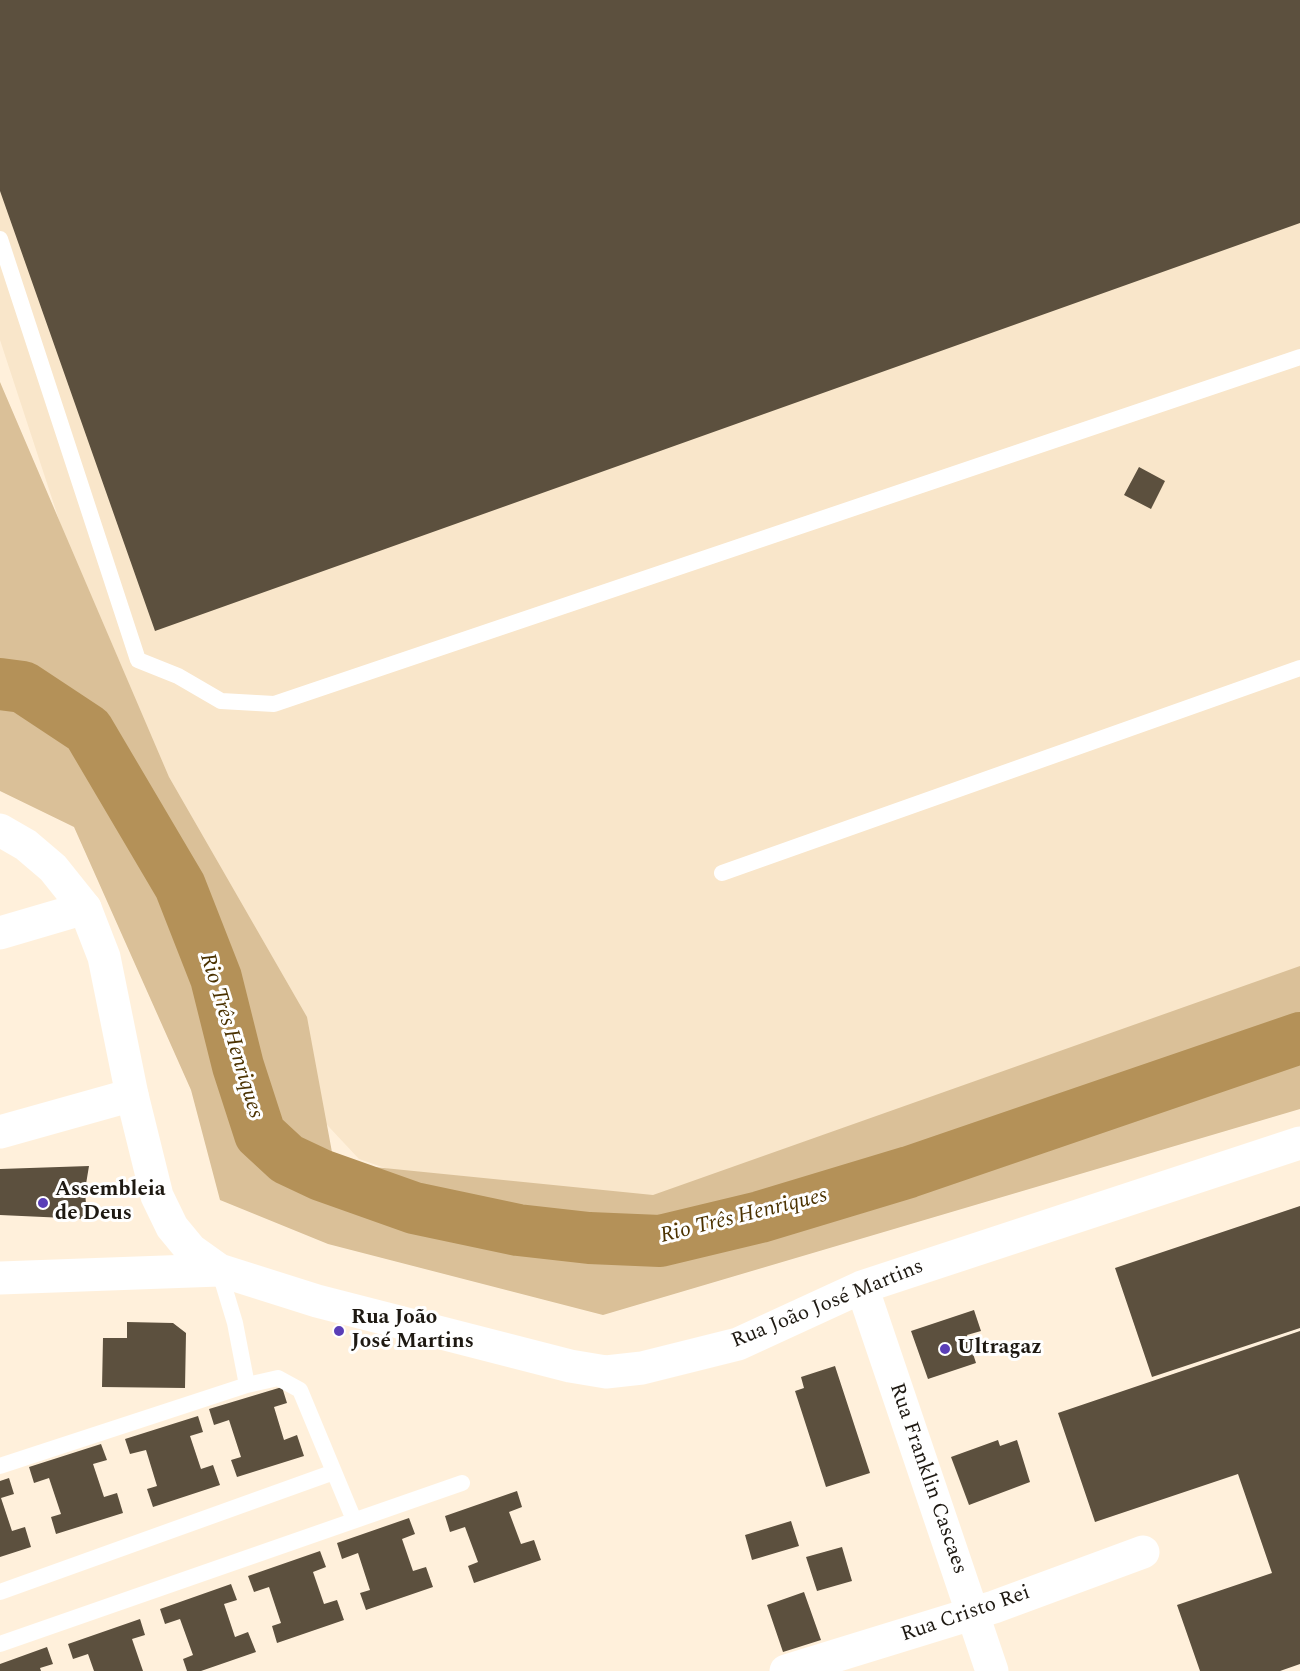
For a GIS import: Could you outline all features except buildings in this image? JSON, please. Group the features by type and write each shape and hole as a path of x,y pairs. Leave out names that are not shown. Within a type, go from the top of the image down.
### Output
{"main road":[{"name":"Rua João José Martins","path":"0,830 26,845 53,868 85,908 104,957 132,1095 162,1211 191,1250 219,1270 420,1329 570,1366 606,1372 642,1368 738,1344 862,1287 1300,1143"},
{"path":"0,933 85,908"},
{"path":"0,1132 132,1095"},
{"path":"0,1278 219,1270"},
{"name":"Rua Franklin Cascaes","path":"862,1287 993,1671"},
{"name":"Rua Cristo Rei","path":"786,1671 973,1614 1143,1552"}],"lane":[{"path":"0,239 138,660 178,676 221,701 274,704 1300,357"},
{"path":"722,873 1300,668"},
{"path":"219,1270 235,1323 247,1385"},
{"path":"4,1463 247,1385 278,1378 300,1390 354,1520"},
{"path":"0,1592 334,1472"},
{"path":"0,1644 462,1483"}],"shaded area":[{"path":"0,0 1300,0 1300,974 680,1209 405,1175 359,1159 270,1064 144,779 0,340"},
{"path":"0,382 169,777 307,1017 334,1163 653,1195 1300,966 1300,1109 603,1315 328,1244 220,1200 191,1090 74,827 0,791"}],"waterway":[{"name":"Rio Três Henriques","path":"0,684 23,687 88,730 180,886 216,978 238,1066 260,1134 287,1159 321,1175 414,1208 518,1230 589,1238 660,1241 760,1217 909,1172 1300,1038"}],"place":[{"name":"Assembleia de Deus","path":"43,1203"},
{"name":"Rua João José Martins","path":"339,1331"},
{"name":"Ultragaz","path":"945,1349"}]}
